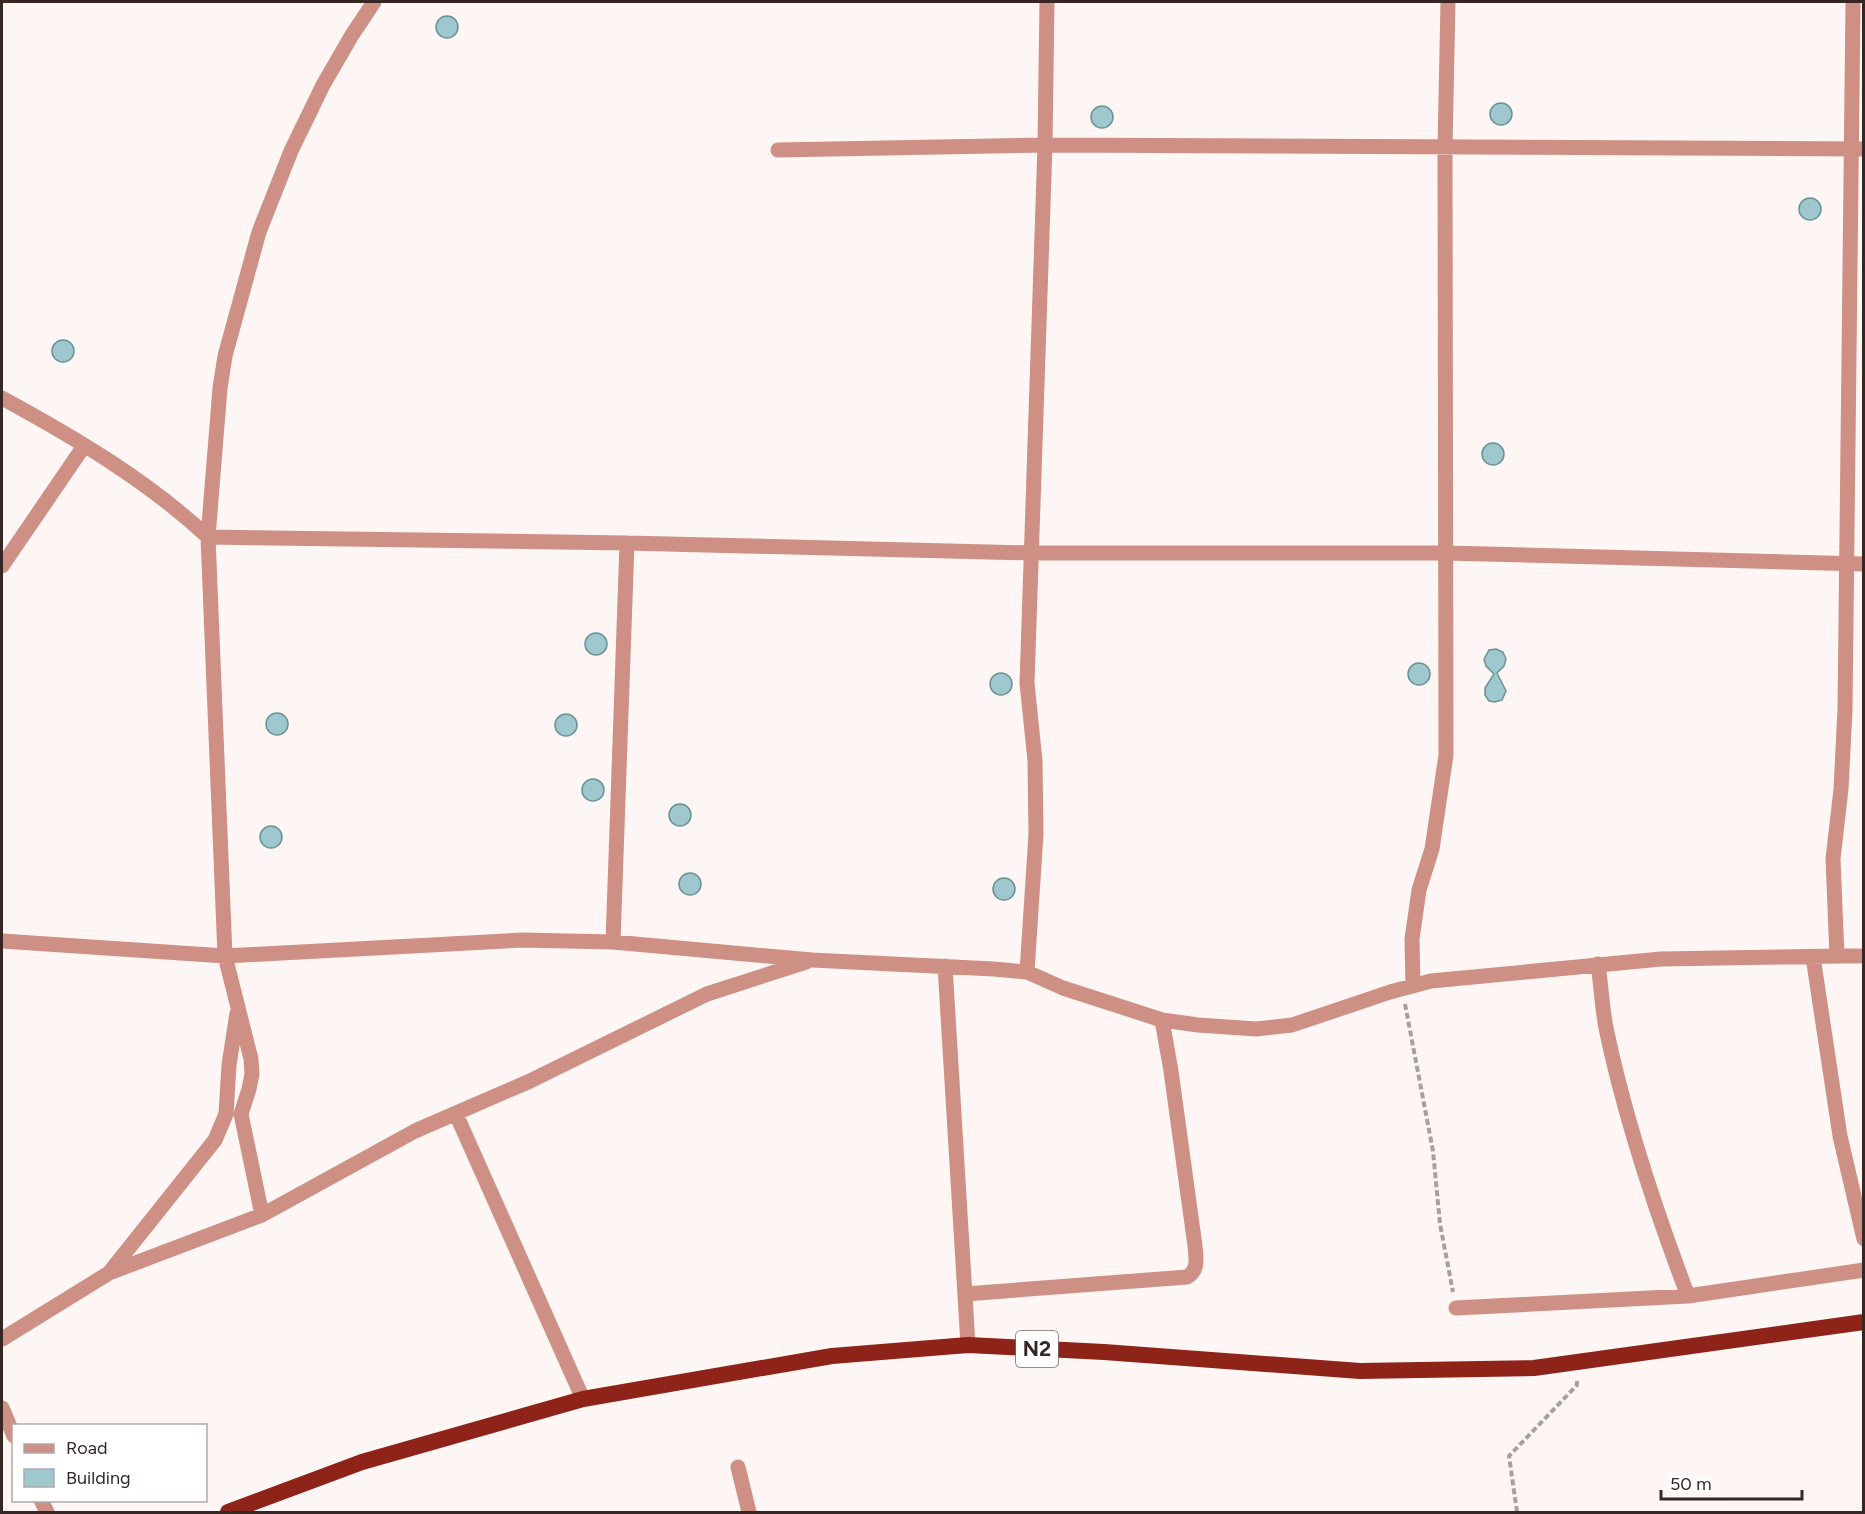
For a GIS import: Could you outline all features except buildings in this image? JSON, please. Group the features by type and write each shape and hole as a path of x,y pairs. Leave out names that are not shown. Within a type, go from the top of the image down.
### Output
{"highway":[{"name":"N2","path":"228,1512 362,1462 583,1399 832,1356 968,1346 1116,1353 1360,1371 1534,1368 1863,1322"}],"street":[{"path":"261,1215 241,1114 252,1074 248,1040 225,956 208,537 220,388 225,356 259,232 291,151 323,85 374,2"},
{"path":"1027,972 1036,834 1035,761 1027,683 1045,145 1047,2"},
{"path":"1407,987 1419,890 1432,849 1446,755 1445,147 1448,2"},
{"path":"1837,956 1833,859 1841,789 1844,733 1845,564 1858,149 1853,2"},
{"path":"778,150 1045,145 1858,149"},
{"path":"2,398 84,446 183,514 208,537 627,543 1033,553 1446,553 1863,564"},
{"path":"2,566 84,446"},
{"path":"613,942 627,543"},
{"path":"2,941 225,956 522,940 613,942 812,960 1027,972 1063,988 1162,1020 1256,1029 1292,1025 1407,987 1442,979 1661,959 1863,956"},
{"path":"1813,957 1840,1136 1863,1239"},
{"path":"2,1339 109,1273 261,1215 415,1131 530,1081 707,994 812,960"},
{"path":"1598,964 1606,1027 1639,1155 1660,1221 1688,1296"},
{"path":"945,966 968,1346"},
{"path":"109,1273 215,1140 225,1113 230,1051 238,1007"},
{"path":"965,1293 1187,1277 1194,1272 1196,1255 1194,1234 1162,1020"},
{"path":"225,1113 241,1114"},
{"path":"456,1114 583,1399"},
{"path":"1456,1308 1688,1296 1863,1270"},
{"path":"2,1408 12,1431"},
{"path":"738,1467 750,1512"}],"path":[{"path":"1407,987 1433,1151 1440,1224 1456,1308"},
{"path":"1517,1512 1509,1456 1577,1385 1576,1363"}]}
